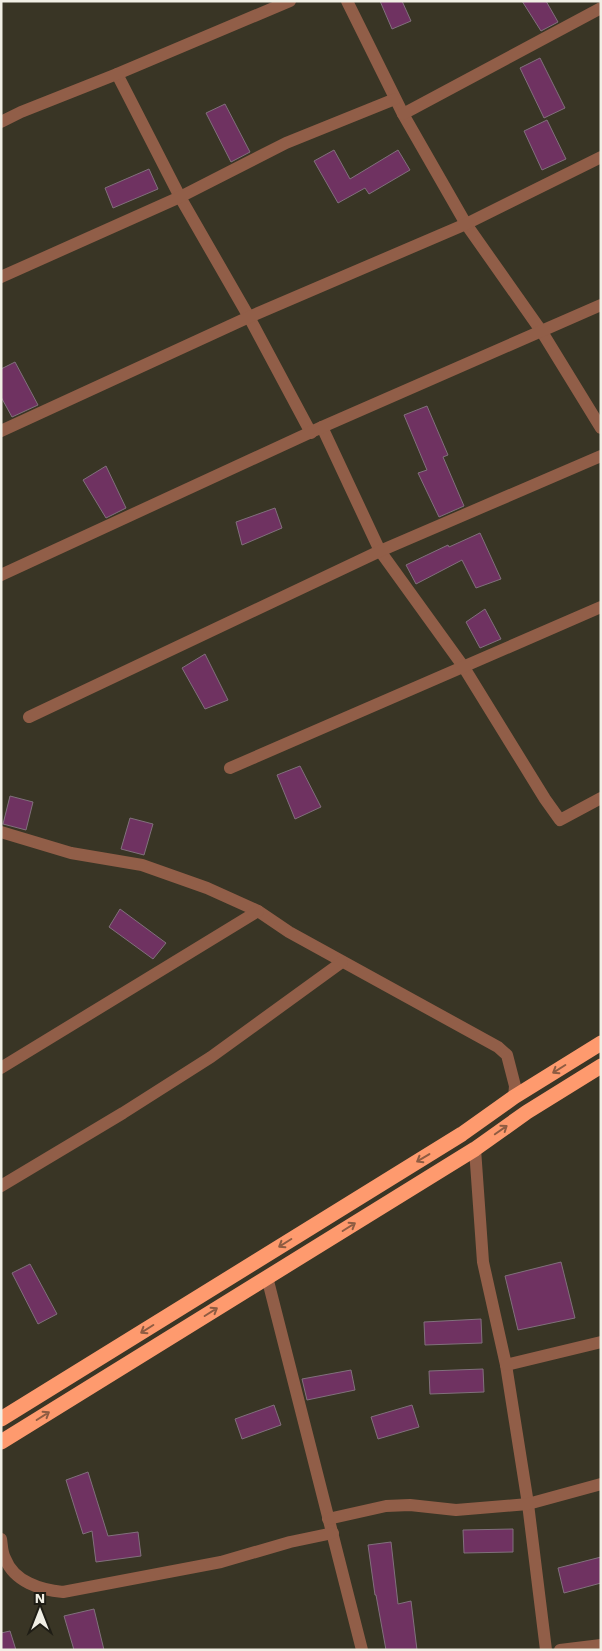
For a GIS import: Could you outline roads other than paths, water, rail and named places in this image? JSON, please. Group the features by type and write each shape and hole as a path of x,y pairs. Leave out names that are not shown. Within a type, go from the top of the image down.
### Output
{"highway":[{"path":"1,1419 462,1134 514,1097 601,1043"},
{"path":"1,1442 475,1149 527,1112 601,1066"}],"street":[{"path":"1,122 21,112 290,1"},
{"path":"347,1 403,114 466,224 542,332 601,428"},
{"path":"403,114 601,8"},
{"path":"117,74 180,197 316,430 380,551 463,666 545,799 560,820 601,798"},
{"path":"1,277 180,197 286,143 395,99"},
{"path":"1,431 249,317 466,224 601,157"},
{"path":"1,575 316,430 601,306"},
{"path":"29,717 380,551 601,456"},
{"path":"230,768 601,606"},
{"path":"1,832 71,854 142,865 207,888 258,911 289,932 498,1047 507,1056 515,1086 514,1097"},
{"path":"1,1068 258,911"},
{"path":"1,1186 114,1118 211,1056 342,962"},
{"path":"475,1149 483,1262 506,1365 528,1504 546,1650"},
{"path":"267,1277 362,1650"},
{"path":"506,1365 601,1342"},
{"path":"328,1519 386,1506 410,1505 456,1510 528,1504 601,1484"},
{"path":"1,1539 4,1558 14,1572 26,1582 46,1591 63,1592 221,1562 290,1542 333,1533"},
{"path":"560,1650 601,1645"}]}
